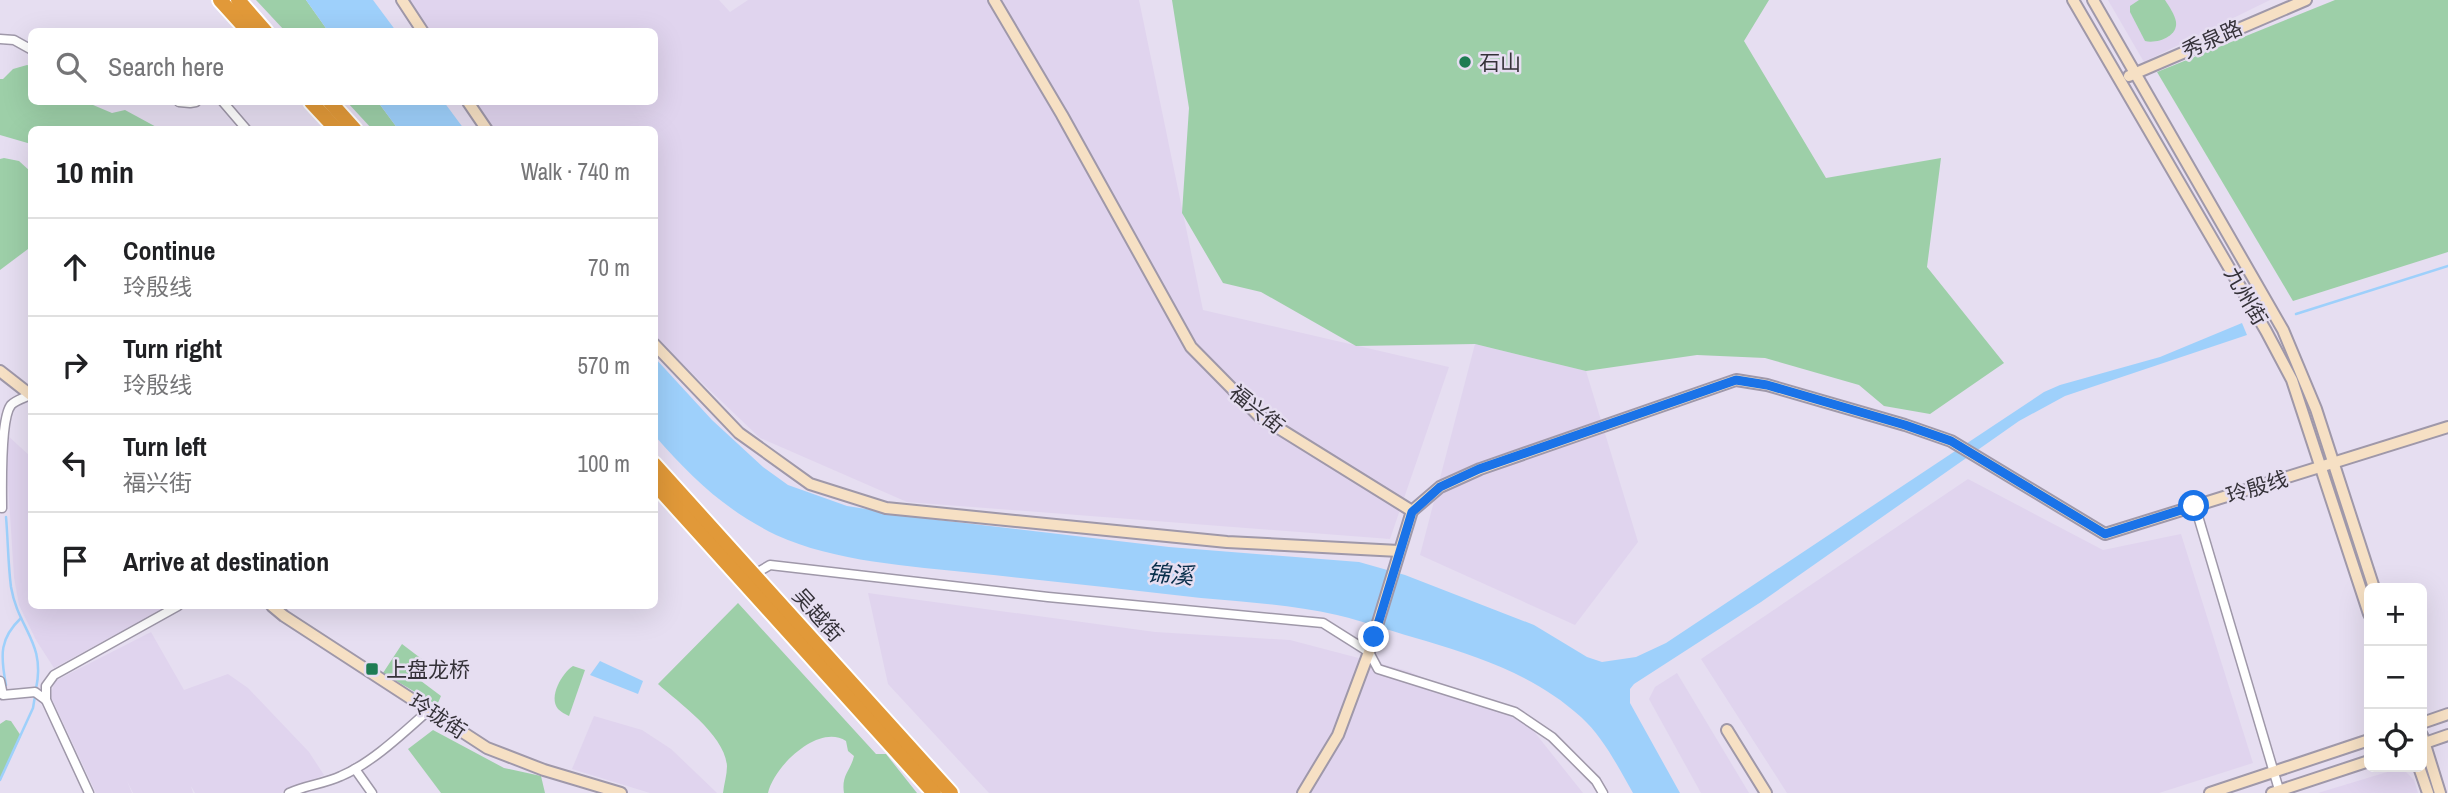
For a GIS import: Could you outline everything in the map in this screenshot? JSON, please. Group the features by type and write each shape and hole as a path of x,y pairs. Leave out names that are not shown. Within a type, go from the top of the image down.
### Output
{"highway":[{"path":"220,0 244,28"},
{"path":"238,0 263,28"},
{"path":"315,105 333,126"},
{"path":"333,105 351,126"},
{"name":"吴越街","path":"658,468 951,793"},
{"name":"吴越街","path":"658,487 934,793"}],"street":[{"path":"402,0 420,28"},
{"name":"福兴街","path":"994,0 1062,115 1191,347 1259,416 1412,512"},
{"name":"九州街","path":"2073,0 2292,380 2364,599"},
{"name":"九州街","path":"2093,0 2283,330 2316,409 2372,583"},
{"name":"秀泉路","path":"2120,80 2305,0"},
{"path":"0,39 14,40 28,48"},
{"path":"226,105 244,126"},
{"path":"470,105 484,126"},
{"path":"658,348 739,433 810,484 886,508 1227,542 1399,551"},
{"path":"0,371 28,394"},
{"name":"玲殷线","path":"1412,512 1440,487 1479,469 1736,380 1767,385 1951,441 1975,458 2105,534 2448,427"},
{"path":"2,508 2,442 6,411 11,404 28,397"},
{"path":"2194,506 2274,772 2277,792 2364,763"},
{"path":"1303,793 1338,735 1374,637 1412,512"},
{"path":"753,575 770,565 1035,595 1322,623 1369,652 1378,669 1515,712 1552,737 1596,781 1603,793"},
{"path":"40,696 54,675 173,609"},
{"name":"玲珑街","path":"276,609 487,748 544,770 621,793"},
{"path":"1,684 3,695 40,696"},
{"path":"40,696 89,793"},
{"path":"289,793 305,785 340,777 355,769 429,710"},
{"path":"2427,721 2448,715"},
{"path":"1727,730 1766,793"},
{"path":"2427,740 2448,735"},
{"path":"2210,793 2364,742"},
{"path":"2427,753 2440,793"},
{"path":"355,769 372,793"},
{"path":"2422,772 2428,793"}],"shaded area":[{"path":"406,0 719,0 730,12 748,0 1139,0 1203,310 1449,367 1390,539 907,502 760,438 658,341 658,126 485,126 471,105 658,105 658,28 423,28"},
{"path":"2108,0 2270,0 2144,62"},
{"path":"1475,344 1586,371 1638,542 1575,625 1420,555"},
{"path":"7,435 28,454 28,609 162,609 54,668 36,640 19,605 14,577"},
{"path":"1968,479 2103,550 2181,534 2253,763 2159,793 1787,793 1701,659"},
{"path":"868,593 1155,632 1290,640 1408,671 1528,724 1583,793 989,793 888,684"},
{"path":"151,632 184,690 228,674 248,688 309,752 324,775 281,793 195,793 191,786 193,793 133,793 127,781 132,793 96,793 51,697 55,681"},
{"path":"1677,673 1749,793 1701,793 1649,699 1655,687"},
{"path":"594,716 642,730 671,749 717,793 650,793 572,769"},
{"path":"2387,772 2406,772 2414,780 2418,793 2318,793"}],"green space":[{"path":"256,0 306,0 326,28 282,28"},
{"path":"1172,0 1769,0 1744,41 1826,178 1941,158 1927,267 2004,363 1930,414 1884,406 1859,385 1765,358 1697,355 1586,371 1475,344 1356,346 1261,292 1223,283 1182,213 1189,108"},
{"path":"2139,0 2165,0 2176,22 2174,32 2160,40 2145,41 2130,12 2130,6"},
{"path":"2335,0 2448,0 2448,252 2293,301 2157,72"},
{"path":"28,65 28,105 93,105 112,113 125,110 154,126 28,126 28,143 0,135 0,79 13,69"},
{"path":"350,105 380,105 396,126 369,126"},
{"path":"0,159 19,161 28,169 28,249 0,270"},
{"path":"738,603 876,754 886,754 917,793 844,793 845,777 854,756 848,751 846,741 835,737 811,742 799,750 779,771 768,793 723,793 727,766 718,743 700,720 658,684"},
{"path":"402,644 423,660 413,675 441,696 437,705 383,673"},
{"path":"573,666 585,670 569,716 555,704 555,692"},
{"path":"6,720 11,721 21,736 0,781 0,724"},
{"path":"433,730 504,768 541,776 545,793 441,793 408,749"}],"water":[{"path":"306,0 373,0 394,28 326,28"},
{"path":"380,105 446,105 462,126 396,126"},
{"name":"锦溪","path":"2242,323 2247,335 2065,396 2019,421 1761,602 1634,684 1630,689 1630,703 1680,793 1633,793 1604,743 1581,717 1527,679 1468,654 1359,621 1304,609 899,565 823,551 776,535 741,515 696,479 658,439 658,361 712,420 763,467 788,485 847,506 930,519 1169,547 1359,562 1405,575 1534,625 1587,657 1602,662 1636,657 1666,643 2044,392 2160,357"},
{"path":"600,661 643,681 638,694 590,675"}],"waterway":[{"path":"2296,314 2448,266"},
{"path":"6,517 11,587 14,602 37,659 36,689"},
{"path":"3,686 6,685 3,647 9,633 21,618"},
{"path":"0,780 33,708 35,696"}],"place":[{"name":"石山","path":"1465,62"},
{"name":"上盘龙桥","path":"372,669"}],"route":[{"path":"1374,637 1412,512 1440,487 1479,469 1736,380 1767,385 1951,441 1975,458 2105,534 2194,506"}]}
